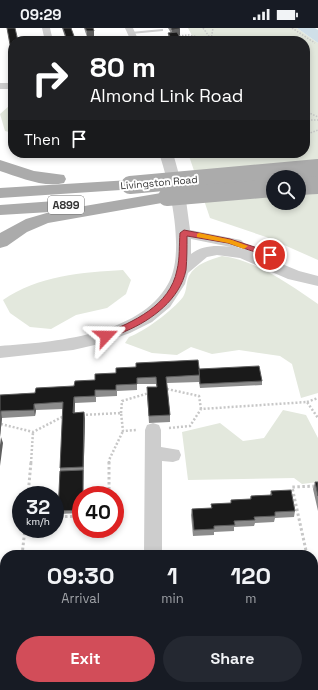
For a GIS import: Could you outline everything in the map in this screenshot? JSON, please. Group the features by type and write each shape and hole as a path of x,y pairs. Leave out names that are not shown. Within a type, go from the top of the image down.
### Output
{"main road":[{"path":"0,165 31,176 130,191"},
{"name":"Livingston Road","path":"0,210 241,174 318,168"},
{"path":"306,185 318,184"},
{"name":"Livingston Road","path":"0,193 130,191 167,197 266,189"},
{"path":"0,242 10,233 26,224 130,191"}],"street":[{"path":"0,352 23,351 106,336 131,326 151,314 166,300 177,285 182,270 184,233 168,158"},
{"path":"184,233 230,241 263,252 313,274 318,279"},
{"path":"182,270 202,253 217,250 243,254 294,275 318,279"},
{"path":"153,430 153,550"},
{"path":"153,454 173,455"}],"lane":[{"path":"131,33 162,30"}],"path":[{"path":"292,28 304,36"},
{"path":"173,36 194,36"},
{"path":"310,40 315,43"},
{"path":"123,431 153,430 190,426 201,409 199,396 167,389"},
{"path":"108,486 108,460 123,431 121,413 122,401 150,392"},
{"path":"201,409 307,402 318,398"},
{"path":"307,402 318,418"},
{"path":"74,416 121,413"},
{"path":"1,424 33,432 64,416"},
{"path":"29,486 33,432"},
{"path":"306,550 292,487 318,486"},
{"path":"22,550 23,538"}],"shaded area":[{"path":"188,28 297,28 308,36 192,36"},
{"path":"297,28 315,28 318,30 318,43"},
{"path":"310,37 318,43 318,260 266,237 210,218 190,158 310,158"},
{"path":"8,107 8,132 5,131 0,114"},
{"path":"222,256 248,263 273,274 318,304 318,393 301,398 292,364 280,356 239,350 212,354 191,347 177,355 152,353 125,343 129,337 165,314 183,297 189,276 195,268"},
{"path":"123,270 131,280 126,294 107,308 76,315 51,329 30,327 10,313 3,300 30,285 45,280 76,274"},
{"path":"283,410 306,415 318,438 318,482 302,484 294,478 188,480 182,432 220,423 243,441 264,438"}],"building":[{"path":"7,28 15,28 17,36 8,36"},
{"path":"63,28 71,28 74,36 66,36"},
{"path":"85,28 93,28 94,31 87,31"},
{"path":"171,28 179,28 180,29 172,30"},
{"path":"177,32 179,36 170,36 168,33"},
{"path":"198,360 200,375 166,377 170,415 149,416 147,387 157,387 156,377 137,378 137,384 116,385 116,390 95,390 95,396 74,397 73,413 84,412 83,467 60,468 63,402 34,404 34,410 1,411 0,416 0,395 35,393 36,388 74,386 75,381 95,380 95,374 116,373 116,368 136,367 136,363"},
{"path":"259,366 262,381 200,384 199,369"},
{"path":"83,470 83,486 72,486 72,510 64,511 64,486 59,486 60,471"},
{"path":"315,482 318,482 318,496"},
{"path":"291,490 295,511 275,512 275,516 254,517 255,520 234,521 235,525 214,526 214,529 194,530 192,509 212,508 211,504 231,503 231,500 251,499 251,496 272,495 271,491"}],"slow traffic":[{"path":"199,236 230,241 244,246"}],"route":[{"path":"106,336 131,326 151,314 166,300 177,285 182,270 184,233 230,241 270,255"}]}
